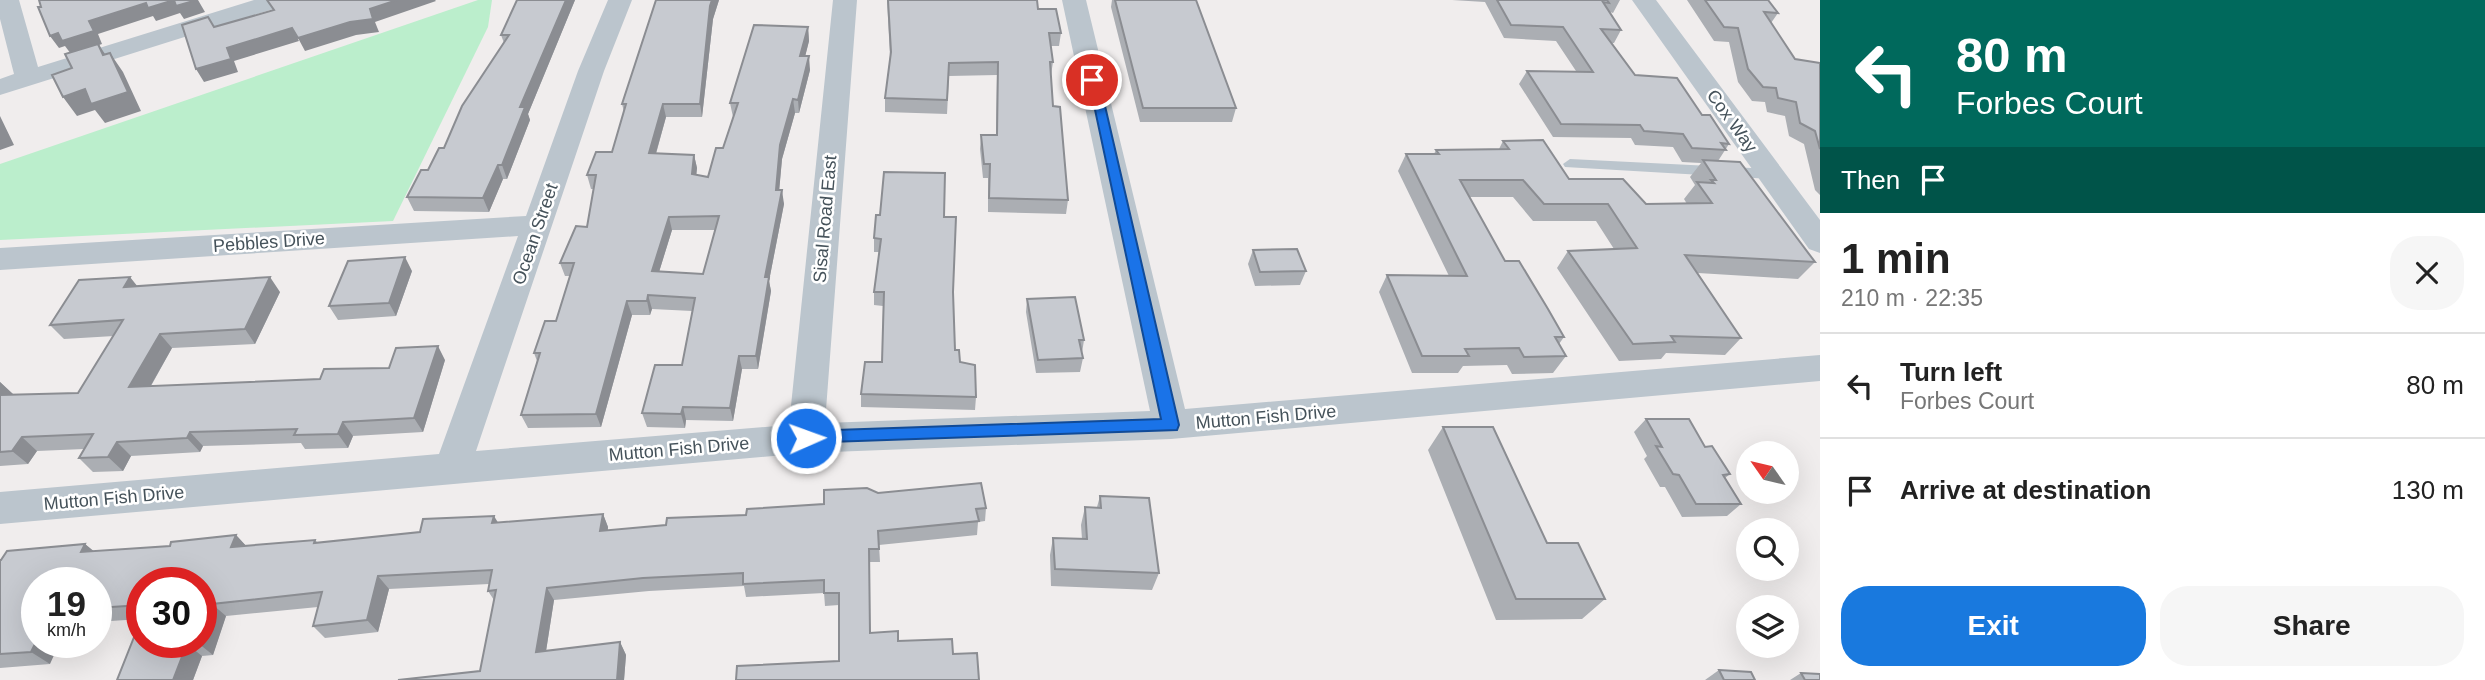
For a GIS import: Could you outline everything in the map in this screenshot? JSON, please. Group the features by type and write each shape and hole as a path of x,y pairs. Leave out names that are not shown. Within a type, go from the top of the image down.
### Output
{"street":[{"path":"7,0 28,78"},
{"path":"0,87 278,0"},
{"name":"Ocean Street","path":"453,469 591,71 620,0"},
{"name":"Sisal Road East","path":"806,438 845,0"},
{"path":"1074,0 1171,425"},
{"name":"Cox Way","path":"1644,0 1820,242"},
{"name":"Pebbles Drive","path":"0,259 538,225"},
{"name":"Mutton Fish Drive","path":"0,508 806,438 1171,425 1820,368"}],"lane":[{"path":"1570,164 1771,174"}],"green space":[{"path":"478,0 492,0 488,27 393,221 0,240 0,164"}],"building":[{"path":"39,0 174,0 148,8 146,3 89,21 94,31 62,41 58,33 50,36 38,7 41,7"},
{"path":"174,0 197,0 176,6"},
{"path":"267,0 397,0 370,9 373,19 350,22 298,38 292,28 227,48 231,59 196,69 182,25 208,17 214,27 274,10"},
{"path":"517,0 566,0 520,107 525,107 502,165 498,165 483,198 407,197 421,170 428,170 439,148 444,148 462,106 509,35 501,35"},
{"path":"656,0 712,0 700,104 663,104 649,153 694,155 692,174 708,177 716,148 723,148 738,103 730,103 754,25 808,27 800,56 809,56 798,100 793,99 780,145 776,190 782,190 765,277 769,277 756,356 739,356 730,408 683,407 681,414 642,413 655,365 682,365 695,298 648,295 647,301 627,301 596,414 521,415 540,353 534,353 545,321 556,321 574,263 560,263 576,226 587,227 596,175 587,175 596,152 612,152 626,104 622,104","holes":["719,216 703,274 652,271 669,217"]},
{"path":"888,0 1037,0 1038,9 1056,9 1061,33 1049,33 1053,62 1050,62 1053,106 1060,107 1068,200 989,198 990,164 984,164 981,135 997,135 998,62 949,63 947,100 885,98 891,52"},
{"path":"1115,0 1196,0 1236,108 1143,108"},
{"path":"1497,0 1607,0 1609,3 1603,2 1621,30 1601,29 1635,75 1677,78 1702,115 1710,115 1729,144 1721,143 1726,150 1692,148 1683,134 1644,131 1640,125 1561,124 1527,71 1593,72 1563,27 1511,25"},
{"path":"1705,0 1768,0 1778,13 1764,12 1795,59 1820,63 1820,149 1815,131 1800,123 1796,102 1778,98 1776,88 1763,87 1748,69 1738,28 1724,27"},
{"path":"98,44 103,55 110,53 128,92 91,104 85,89 63,97 52,75 72,68 65,54"},
{"path":"1543,140 1569,179 1623,179 1646,204 1712,203 1697,182 1714,183 1711,180 1716,180 1703,160 1740,162 1815,262 1685,255 1741,338 1671,336 1675,342 1633,344 1568,251 1637,248 1608,204 1544,204 1523,180 1460,180 1505,261 1519,261 1548,309 1564,337 1555,337 1566,356 1524,357 1519,348 1465,349 1469,356 1422,356 1387,275 1467,276 1406,154 1439,154 1436,150 1509,149 1503,141"},
{"path":"884,172 945,173 944,217 956,217 953,292 955,350 959,350 960,362 975,365 976,397 861,394 865,362 882,362 884,292 874,292 881,239 874,238 876,215 880,215"},
{"path":"1297,249 1306,271 1260,272 1253,250"},
{"path":"405,257 389,303 329,306 348,261"},
{"path":"130,277 124,287 270,277 245,329 160,334 129,387 320,379 324,369 389,368 396,348 438,346 414,418 343,422 338,434 294,435 297,429 190,432 187,438 117,442 108,457 79,458 93,434 22,437 12,451 0,452 0,395 78,393 123,320 50,325 79,280"},
{"path":"1075,297 1084,340 1079,340 1083,358 1038,360 1027,299"},
{"path":"1646,419 1689,419 1705,447 1712,446 1730,474 1723,475 1736,496 1736,504 1696,504 1679,475 1673,474 1656,446 1662,447"},
{"path":"1443,427 1493,427 1547,543 1578,543 1605,599 1516,599"},
{"path":"981,483 986,508 976,509 979,521 878,531 879,549 869,549 870,633 898,631 898,641 952,639 953,654 977,653 979,680 736,680 737,666 839,661 839,593 824,593 824,580 743,584 743,573 643,578 547,588 536,652 620,642 617,680 398,680 480,671 496,590 488,591 492,570 378,576 367,620 313,626 322,592 217,603 217,567 126,567 126,606 112,607 112,567 21,567 21,653 0,654 0,560 7,551 85,544 81,552 170,546 171,542 236,535 231,547 315,540 314,543 420,532 423,519 494,516 492,523 603,514 600,531 666,525 667,518 746,515 747,509 824,504 824,490 867,488 878,493"},
{"path":"1100,496 1149,498 1159,573 1055,569 1053,538 1087,539 1085,507 1101,508"},
{"path":"126,657 182,658 173,680 117,680"},
{"path":"1719,670 1751,672 1755,680 1724,680"},
{"path":"1801,673 1820,674 1820,680 1805,680"}],"route":[{"path":"806,438 1171,425 1092,80"}]}
